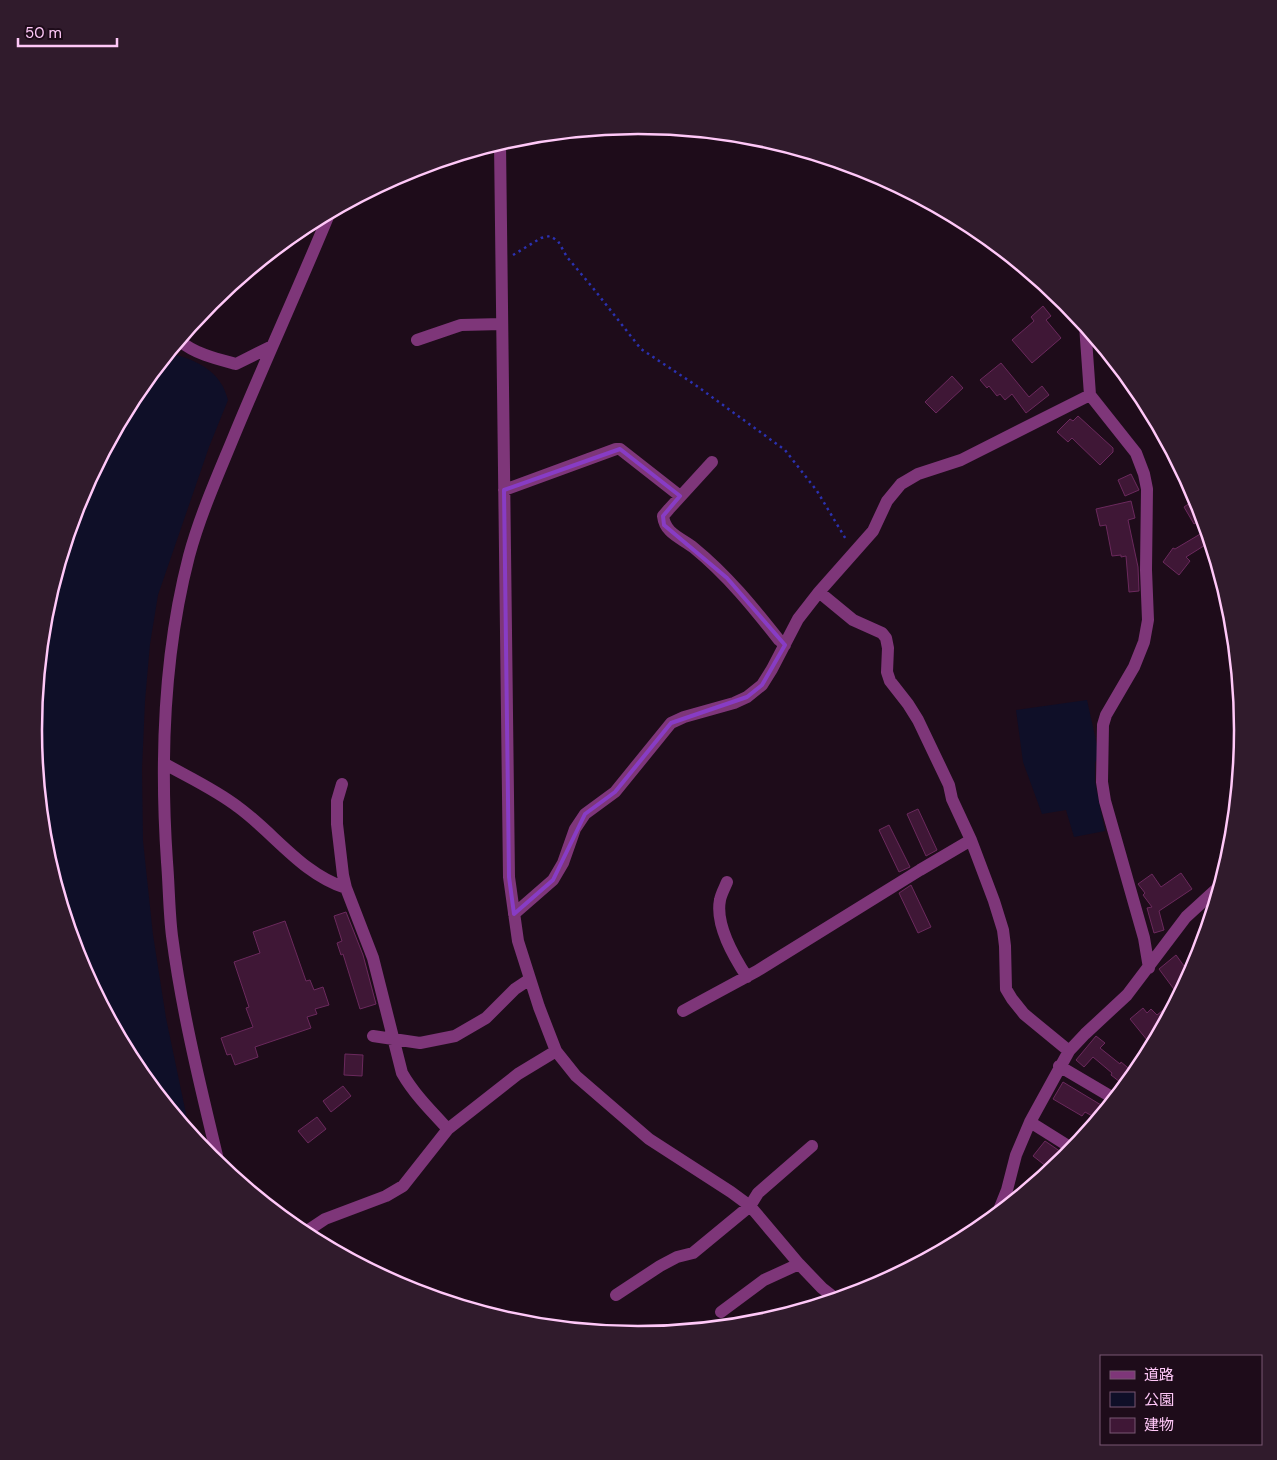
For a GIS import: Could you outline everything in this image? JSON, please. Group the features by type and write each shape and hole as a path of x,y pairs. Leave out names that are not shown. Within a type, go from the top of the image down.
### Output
{"street":[{"path":"500,150 509,877 518,941 556,1051 576,1076 649,1140 750,1206 799,1264 830,1294"},
{"path":"216,1149 180,988 172,934 165,828 165,710 173,630 189,555 207,502 325,223"},
{"path":"417,340 461,325 502,324"},
{"path":"1086,336 1090,396 1136,453 1144,474 1147,489 1146,570 1148,620 1144,642 1134,667 1106,714 1102,739 1102,782 1105,802 1144,938 1149,968"},
{"path":"184,344 236,364 272,346"},
{"path":"514,914 553,880 563,863 575,830 585,814 615,792 671,723 684,717 734,704 747,698 762,685 798,620 819,592 873,531 887,501 900,484 918,474 961,460 1090,396"},
{"path":"504,490 620,449 680,496"},
{"path":"712,462 663,516 664,525 670,532 693,547 727,578 785,645"},
{"path":"819,592 853,620 882,633 886,638 888,648 887,672 890,681 918,720 949,785 952,799 971,840 1003,930 1006,989 1012,1000 1024,1014 1069,1051"},
{"path":"165,764 210,789 239,808 313,872 331,884 346,888"},
{"path":"342,784 338,801 337,824 346,888 373,958 402,1073 428,1108 448,1129"},
{"path":"683,1011 747,977 971,840"},
{"path":"727,882 719,901 721,923 736,961 747,977"},
{"path":"1002,1202 1016,1155 1030,1122 1069,1051 1084,1034 1127,995 1186,917 1211,893"},
{"path":"373,1036 420,1043 455,1036 486,1018 515,989 530,979"},
{"path":"311,1228 325,1219 386,1196 403,1186 448,1129 518,1074 556,1051"},
{"path":"1060,1066 1109,1095"},
{"path":"1030,1122 1066,1145"},
{"path":"616,1295 668,1261 693,1253 750,1206 758,1193 812,1146"},
{"path":"721,1312 764,1280 799,1264"}],"path":[{"path":"501,262 541,238 550,236 558,241 567,257 641,349 694,384 785,450 817,491 854,553"}],"highlighted area":[{"path":"620,449 680,496 663,516 664,525 727,578 785,645 762,685 747,697 671,723 615,792 585,814 553,880 514,914 509,877 504,490"}],"green space":[{"path":"176,355 204,367 216,376 228,400 209,447 158,595 150,644 142,769 143,841 153,935 166,1018 187,1119 143,1061 122,1028 104,994 74,922 54,846 48,808 42,730 48,652 54,614 74,538 104,466 122,432 143,399"},
{"path":"1087,700 1099,754 1095,763 1095,782 1105,831 1074,837 1066,810 1042,814 1023,762 1016,710"}],"building":[{"path":"1043,306 1051,316 1046,320 1061,338 1032,363 1012,340 1034,321 1031,317"},
{"path":"1001,363 1029,397 1042,386 1049,395 1026,413 1012,394 1005,400 1000,394 997,396 989,386 987,388 980,380"},
{"path":"952,376 963,388 936,413 925,402"},
{"path":"1078,416 1113,448 1113,452 1100,465 1072,438 1068,442 1057,432 1070,419 1073,421"},
{"path":"1131,474 1139,490 1125,496 1118,480"},
{"path":"1131,501 1135,518 1128,520 1138,567 1139,591 1129,592 1126,556 1112,556 1106,525 1100,526 1096,509"},
{"path":"1189,503 1197,522 1194,524 1184,507"},
{"path":"1201,533 1205,545 1186,557 1190,561 1179,575 1163,562 1173,548 1175,549"},
{"path":"918,809 937,850 926,856 907,814"},
{"path":"889,825 910,867 899,872 879,830"},
{"path":"1181,873 1192,889 1159,911 1164,930 1154,933 1147,908 1152,907 1138,884 1152,874 1161,887"},
{"path":"911,885 931,927 918,933 899,893"},
{"path":"346,912 363,955 376,1004 360,1009 343,954 341,955 337,943 342,941 334,916"},
{"path":"285,921 306,981 310,980 314,990 323,987 329,1005 315,1009 317,1014 307,1017 311,1028 255,1047 258,1057 235,1065 231,1054 227,1055 221,1038 253,1027 246,1008 249,1007 234,962 260,953 253,932"},
{"path":"1176,955 1184,966 1186,964 1175,990 1159,969"},
{"path":"1143,1008 1147,1013 1151,1009 1157,1015 1165,1008 1147,1040 1130,1019"},
{"path":"1096,1036 1105,1043 1100,1048 1129,1068 1119,1081 1093,1057 1084,1067 1076,1060"},
{"path":"345,1054 363,1055 362,1076 344,1075"},
{"path":"1063,1082 1101,1105 1093,1116 1085,1112 1082,1116 1053,1099"},
{"path":"343,1086 351,1096 331,1112 323,1101"},
{"path":"317,1117 326,1129 308,1143 298,1131"},
{"path":"1045,1141 1060,1151 1045,1165 1033,1156"}]}
